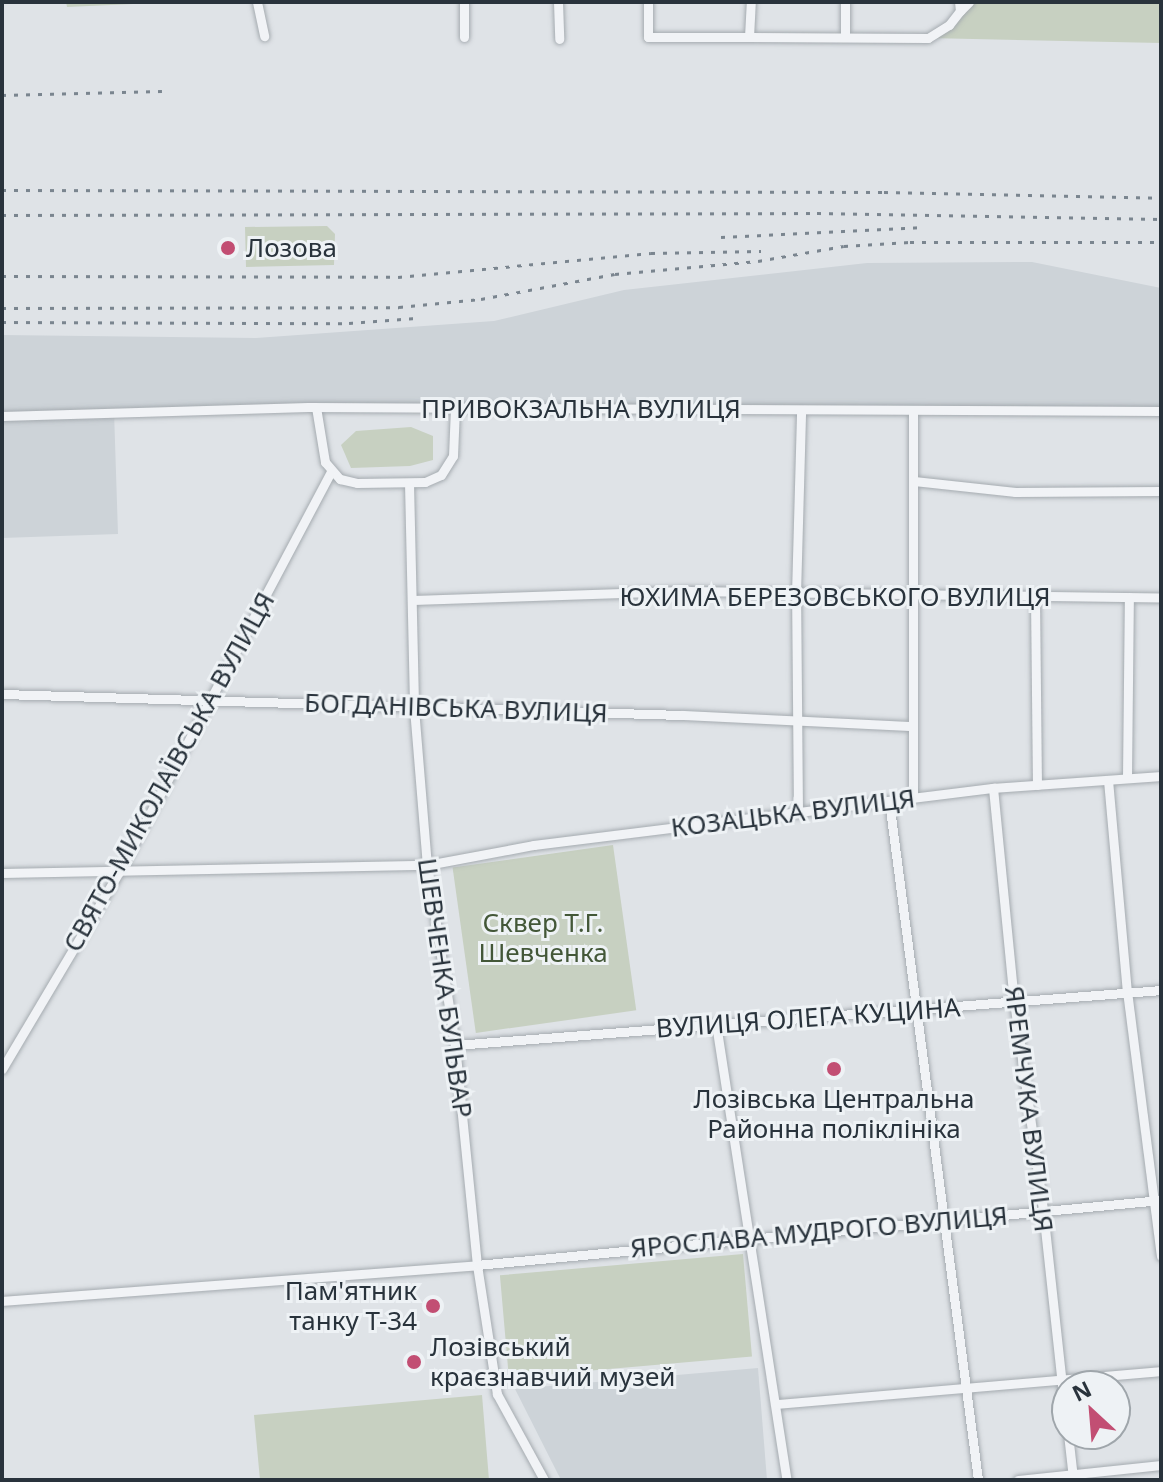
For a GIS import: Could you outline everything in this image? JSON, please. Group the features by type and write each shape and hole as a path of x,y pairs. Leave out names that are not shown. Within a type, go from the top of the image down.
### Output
{"street":[{"path":"257,2 264,36"},
{"path":"464,2 464,37"},
{"path":"558,2 559,39"},
{"path":"648,2 648,37 928,38 939,34 960,6 969,2"},
{"path":"749,37 751,2"},
{"path":"845,2 845,37"},
{"path":"316,407 323,456 331,472 351,483 409,483 436,478 451,462 455,409"},
{"name":"ПРИВОКЗАЛЬНА ВУЛИЦЯ","path":"2,416 316,407 1161,411"},
{"path":"798,813 796,594 801,411"},
{"path":"913,412 910,726 913,798"},
{"name":"СВЯТО-МИКОЛАЇВСЬКА ВУЛИЦЯ","path":"2,1069 119,872 331,472"},
{"path":"914,481 1015,492 1161,491"},
{"name":"ШЕВЧЕНКА БУЛЬВАР","path":"409,483 414,708 427,865 455,1045 477,1265 497,1394 544,1480"},
{"name":"ЮХИМА БЕРЕЗОВСЬКОГО ВУЛИЦЯ","path":"413,600 689,591 912,597 1161,598"},
{"path":"1035,597 1037,785"},
{"path":"1127,778 1129,597"},
{"name":"БОГДАНІВСЬКА ВУЛИЦЯ","path":"2,694 910,726"},
{"name":"КОЗАЦЬКА ВУЛИЦЯ","path":"2,873 427,865 534,845 993,788 1161,776"},
{"path":"1108,780 1127,991 1161,1256"},
{"name":"ЯРЕМЧУКА ВУЛИЦЯ","path":"993,788 1014,1001 1043,1210 1060,1370"},
{"path":"889,801 941,1220 978,1480"},
{"name":"ВУЛИЦЯ ОЛЕГА КУЦИНА","path":"455,1045 1161,990"},
{"path":"716,1024 752,1238 787,1480"},
{"name":"ЯРОСЛАВА МУДРОГО ВУЛИЦЯ","path":"2,1301 477,1265 1156,1200"},
{"path":"1131,1374 1161,1371"},
{"path":"777,1404 1051,1381"},
{"name":"ЯРЕМЧУКА ВУЛИЦЯ","path":"1069,1450 1073,1477"},
{"path":"1018,1480 1073,1477 1161,1465"}],"shaded area":[{"path":"1032,262 1161,288 1161,411 114,411 118,534 2,538 2,335 256,338 494,321 624,290 867,263"},
{"path":"758,1368 767,1480 561,1480 515,1389"}],"green space":[{"path":"66,2 177,2 67,7"},
{"path":"969,2 1161,2 1161,43 928,38"},
{"path":"327,226 335,234 334,265 246,267 245,227"},
{"path":"411,427 433,436 433,460 410,466 351,468 341,445 356,431"},
{"name":"Сквер Т.Г. Шевченка","path":"613,845 636,1010 476,1033 453,868"},
{"path":"743,1254 752,1357 509,1378 500,1275"},
{"path":"482,1395 489,1480 260,1480 254,1415"}],"railway":[{"path":"2,95 162,91"},
{"path":"2,190 884,192 1161,198"},
{"path":"2,215 817,213 1161,219"},
{"path":"721,237 925,227"},
{"path":"2,308 399,307 481,299 615,274 758,261 844,246 910,242 1161,242"},
{"path":"2,276 398,277 651,253 761,251"},
{"path":"2,322 349,323 416,318"}],"place":[{"name":"Лозова","path":"228,248"},
{"name":"Лозівська Центральна Районна поліклініка","path":"834,1069"},
{"name":"Пам'ятник танку Т-34","path":"433,1306"},
{"name":"Лозівський краєзнавчий музей","path":"414,1362"}]}
